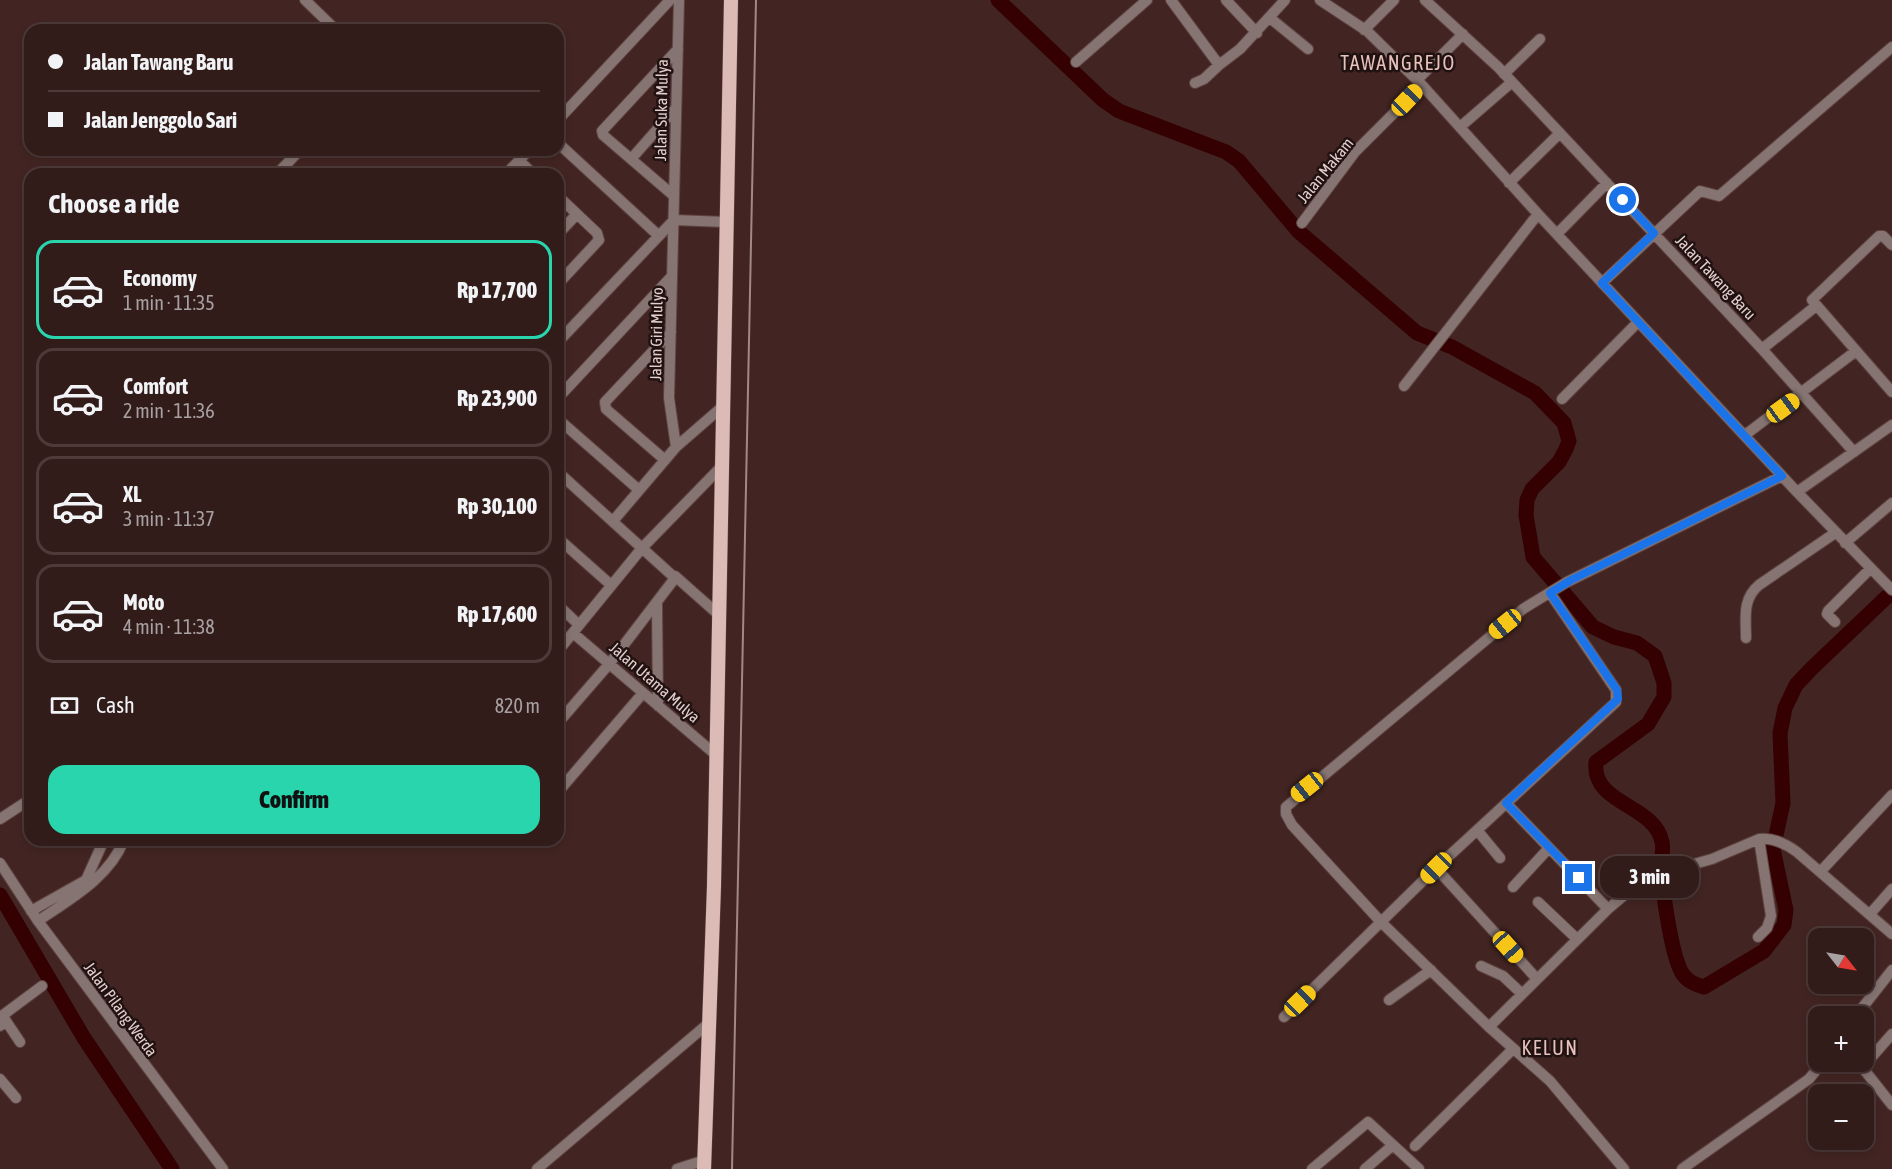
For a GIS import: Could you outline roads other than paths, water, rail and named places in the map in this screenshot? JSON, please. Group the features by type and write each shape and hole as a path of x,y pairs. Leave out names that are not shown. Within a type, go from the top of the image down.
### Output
{"main road":[{"path":"705,1165 716,755 731,0"}],"street":[{"path":"305,0 330,24"},
{"path":"564,114 670,0"},
{"name":"Jalan Suka Mulya","path":"674,220 679,0"},
{"path":"1076,62 1147,0"},
{"path":"1171,0 1219,65"},
{"path":"1226,0 1257,33"},
{"path":"1195,84 1257,33 1285,0"},
{"path":"1320,0 1365,30 1419,82 1638,322 1835,533 1892,590"},
{"path":"1365,30 1394,0"},
{"name":"Jalan Tawang Baru","path":"1425,0 1508,78 1762,349 1854,452"},
{"path":"1270,18 1308,49"},
{"name":"Jalan Makam","path":"1302,222 1355,152 1463,34"},
{"path":"1460,127 1508,78 1540,39"},
{"path":"1602,283 1700,191 1719,196 1892,47"},
{"path":"674,195 603,135 602,131 678,50"},
{"path":"632,158 676,108"},
{"path":"1509,183 1560,133"},
{"path":"564,149 659,236"},
{"path":"283,168 294,156"},
{"path":"512,168 523,156"},
{"path":"519,160 528,168"},
{"path":"1557,234 1607,183"},
{"path":"564,202 597,233 599,240 564,278"},
{"path":"1404,386 1538,214"},
{"path":"564,228 576,215"},
{"path":"564,336 674,220 726,222"},
{"name":"Jalan Giri Mulyo","path":"674,220 670,413 676,447"},
{"path":"1892,245 1883,236 1879,236 1814,297 1812,303 1892,391"},
{"path":"564,392 672,276"},
{"path":"1762,349 1816,306"},
{"path":"1562,399 1638,322"},
{"path":"665,460 606,409 605,402 671,332"},
{"path":"1745,435 1856,351"},
{"path":"613,521 676,447 722,407"},
{"path":"564,424 639,490"},
{"path":"1797,492 1890,430"},
{"path":"564,644 642,548 720,468"},
{"path":"1624,1169 1559,1091 1489,1028 1380,922 1292,825 1286,814 1287,804 1523,609 1567,582 1782,476"},
{"path":"564,478 719,615"},
{"path":"1845,543 1892,503"},
{"path":"1746,638 1746,603 1755,588 1835,533"},
{"path":"564,543 610,585"},
{"path":"1835,622 1827,614 1828,611 1870,569"},
{"path":"564,716 657,604 675,576"},
{"path":"1284,1017 1436,868 1618,699 1617,690 1552,592"},
{"path":"657,604 658,706"},
{"name":"Jalan Utama Mulya","path":"564,613 576,629 610,663 716,755"},
{"path":"564,785 643,693"},
{"path":"1821,871 1892,795"},
{"path":"0,819 24,803"},
{"path":"1506,803 1608,909"},
{"path":"1477,830 1500,858"},
{"path":"1758,938 1767,928 1771,916 1763,839"},
{"path":"1489,1028 1577,939 1634,887 1655,875 1712,859 1763,839 1785,844 1821,871 1892,934"},
{"path":"34,916 86,880 101,846"},
{"path":"34,916 95,880 117,855 121,846"},
{"path":"1513,887 1550,848"},
{"name":"Jalan Pilang Werda","path":"0,865 34,916 223,1169"},
{"path":"1436,868 1537,979"},
{"path":"1870,914 1892,889"},
{"path":"1538,902 1577,939"},
{"path":"1481,966 1503,976 1522,994"},
{"path":"1389,1000 1431,970"},
{"path":"1864,1006 1892,970"},
{"path":"20,1042 2,1019 42,986"},
{"path":"537,1169 710,1022"},
{"path":"1874,1051 1892,1034"},
{"path":"1415,1146 1513,1049"},
{"path":"1682,1169 1814,1072"},
{"path":"1866,1072 1892,1105"},
{"path":"0,1079 16,1098"},
{"path":"1312,1169 1368,1122 1418,1169"},
{"path":"1365,1169 1393,1145"},
{"path":"676,1169 705,1165"}],"waterway":[{"path":"998,0 1103,100 1119,111 1226,152 1239,161 1298,231 1417,333 1452,347 1535,393 1564,423 1569,441 1566,449 1559,462 1532,489 1527,500 1526,515 1533,557 1593,627 1614,637 1637,643 1655,656 1664,683 1664,697 1648,724 1596,762 1597,776 1603,787 1613,796 1637,811 1657,829 1663,845 1661,865 1663,889 1674,951 1682,973 1694,983 1704,987 1764,951 1784,925 1786,910 1773,849 1783,803 1780,733 1785,708 1796,685 1892,592"},
{"path":"0,895 84,1038 172,1169"}],"railway":[{"path":"732,1169 756,0"}],"district":[{"name":"TAWANGREJO","path":"1398,63"},
{"name":"KELUN","path":"1550,1048"}]}
